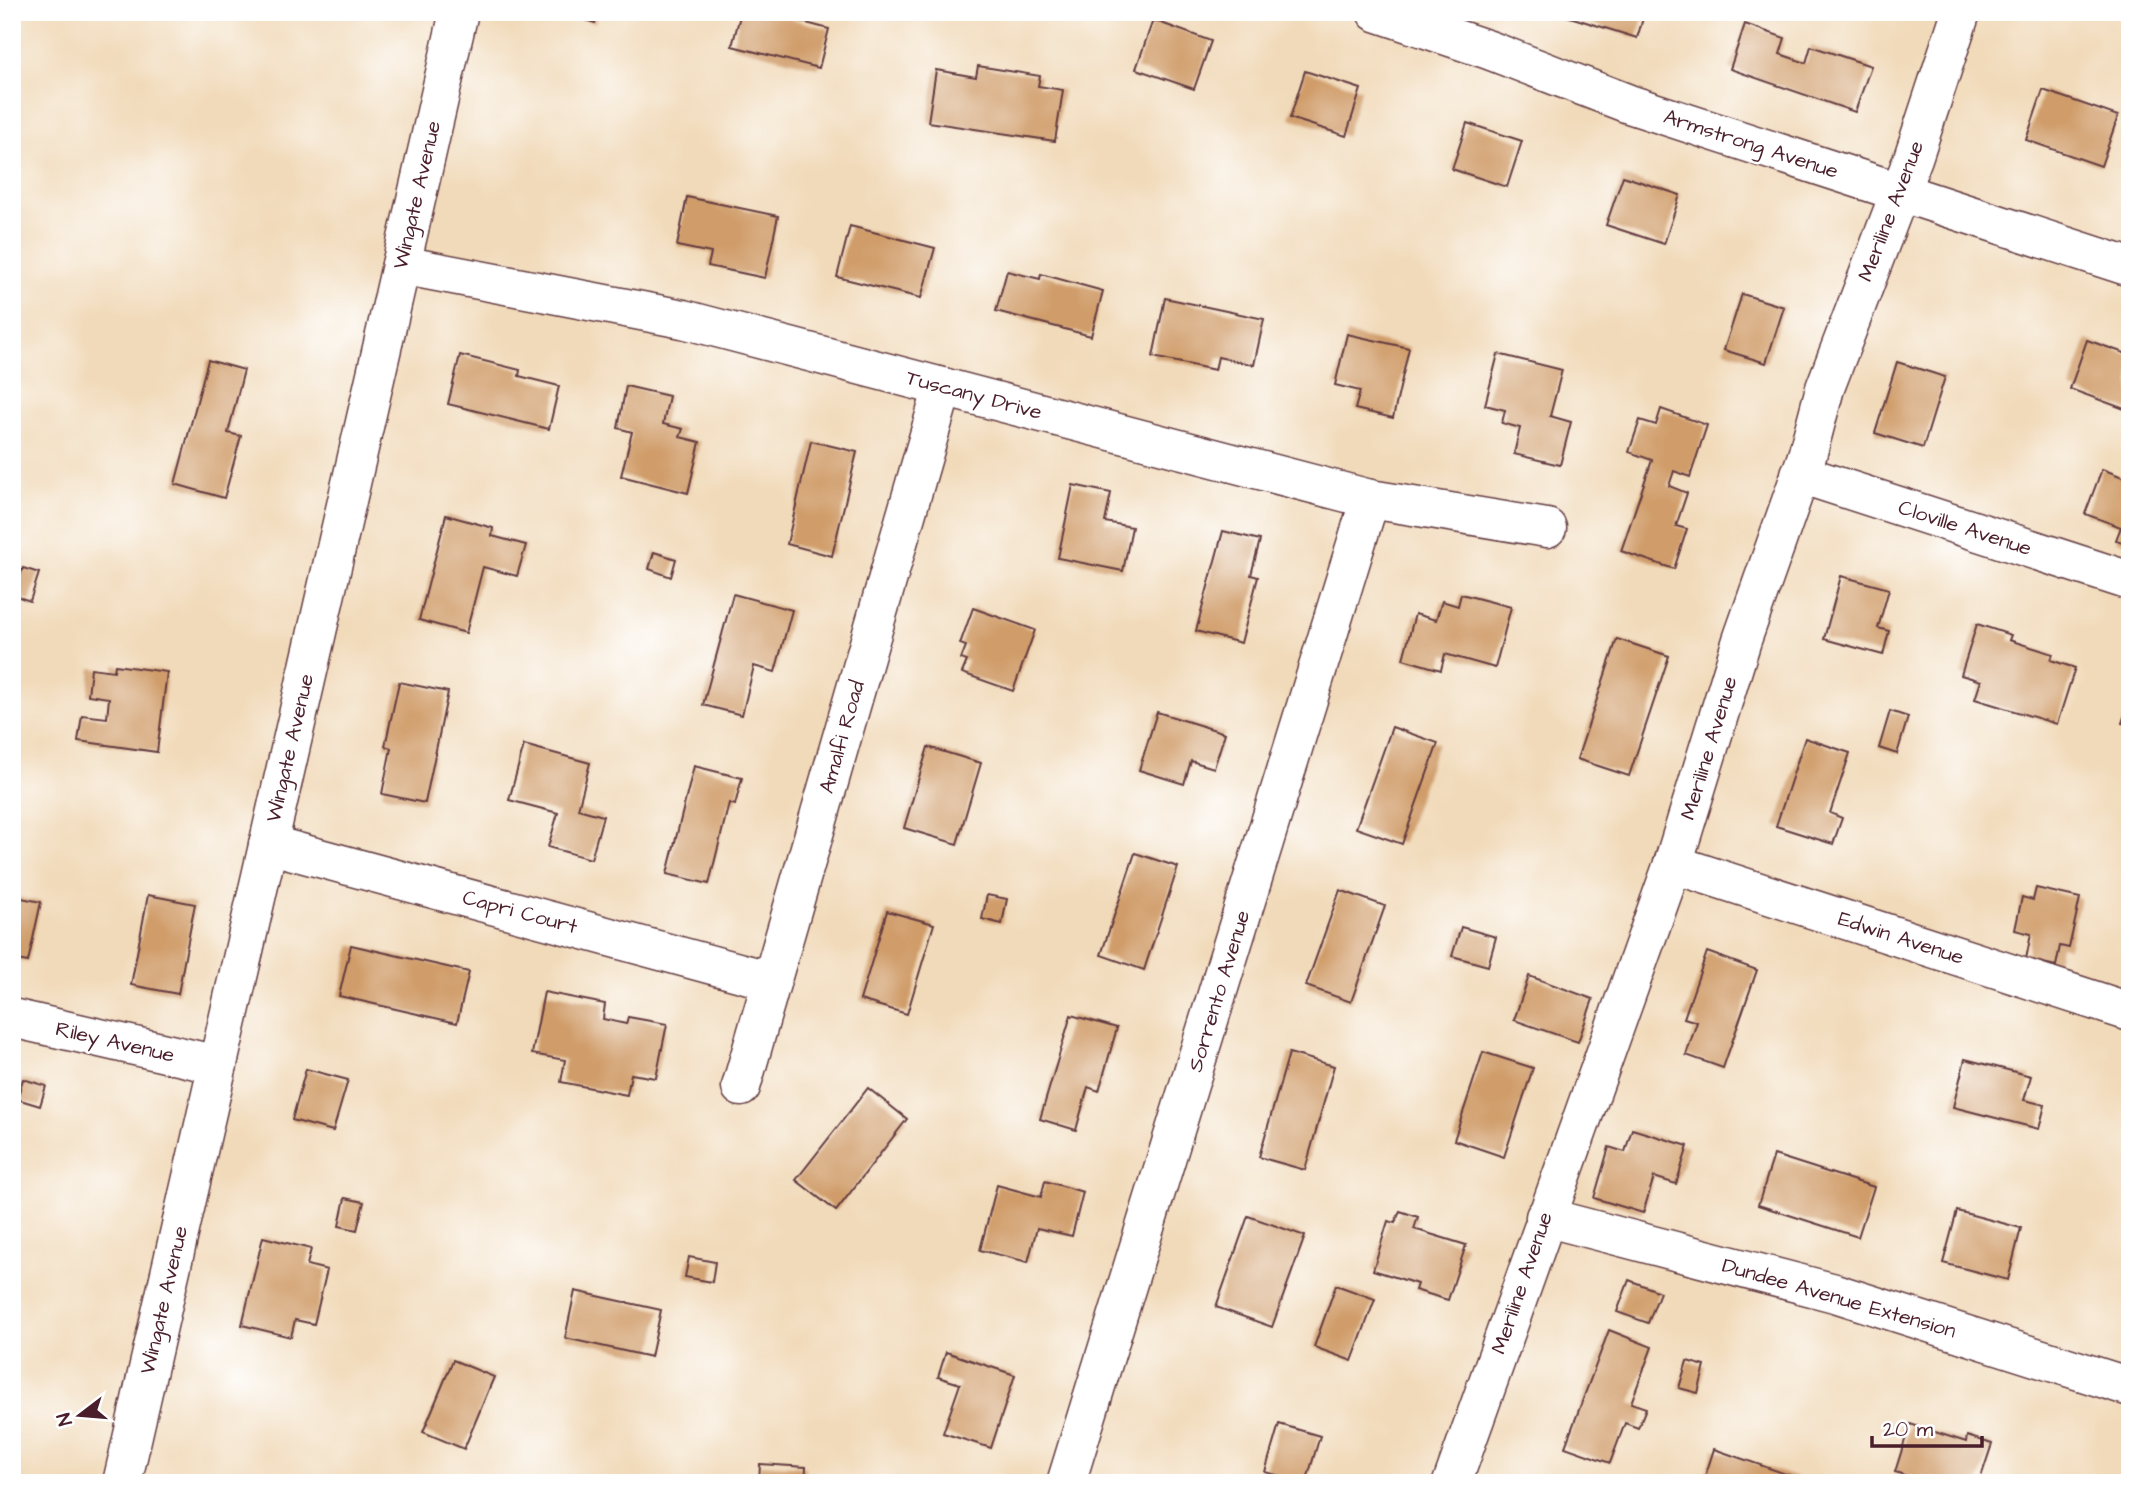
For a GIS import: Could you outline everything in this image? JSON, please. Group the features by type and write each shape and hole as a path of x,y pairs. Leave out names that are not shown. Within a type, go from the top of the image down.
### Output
{"street":[{"name":"Wingate Avenue","path":"122,1483 458,12"},
{"name":"Armstrong Avenue","path":"1376,12 1489,50 1629,104 2130,267"},
{"name":"Meriline Avenue","path":"1452,1483 1672,864 1742,640 1800,474 1837,352 1899,193 1961,12"},
{"name":"Tuscany Drive","path":"401,265 683,318 1370,499 1547,528"},
{"name":"Amalfi Road","path":"741,1087 943,387"},
{"name":"Cloville Avenue","path":"1800,474 2130,581"},
{"name":"Sorrento Avenue","path":"1066,1483 1370,499"},
{"name":"Capri Court","path":"268,844 771,981"},
{"name":"Edwin Avenue","path":"1672,864 2130,1012"},
{"name":"Riley Avenue","path":"12,1018 218,1065"},
{"name":"Dundee Avenue Extension","path":"1545,1217 1835,1293 2130,1387"}],"building":[{"path":"559,12 598,12 595,23"},
{"path":"741,12 792,12 791,19 829,29 819,68 732,46"},
{"path":"1554,12 1645,12 1637,38"},
{"path":"1153,20 1211,41 1194,89 1136,69"},
{"path":"1745,24 1785,38 1780,54 1806,63 1811,46 1871,66 1855,112 1730,69"},
{"path":"978,66 1040,76 1038,86 1063,90 1055,141 928,122 936,70 976,77"},
{"path":"1305,71 1361,89 1346,136 1290,118"},
{"path":"2043,90 2118,116 2101,166 2026,140"},
{"path":"1467,123 1522,141 1507,187 1452,169"},
{"path":"1623,176 1680,195 1664,244 1606,225"},
{"path":"687,197 778,216 765,278 708,266 711,253 677,246"},
{"path":"850,226 935,248 921,298 837,277"},
{"path":"1007,271 1040,279 1041,274 1103,291 1091,336 996,311"},
{"path":"1742,294 1784,307 1766,363 1724,350"},
{"path":"1165,298 1264,319 1254,365 1218,357 1215,370 1153,357"},
{"path":"1347,334 1409,348 1393,418 1355,409 1360,391 1335,385"},
{"path":"2087,340 2130,355 2130,411 2070,389"},
{"path":"1498,354 1562,370 1550,416 1571,422 1560,465 1514,454 1520,428 1502,423 1505,410 1485,405"},
{"path":"460,355 520,370 519,376 559,386 549,429 448,404"},
{"path":"208,360 244,370 228,433 241,436 224,498 175,484"},
{"path":"1897,362 1945,377 1923,448 1875,433"},
{"path":"626,386 669,396 663,424 683,429 680,437 700,442 688,493 621,476 632,432 618,428"},
{"path":"1661,409 1707,425 1690,477 1674,471 1669,486 1687,493 1676,526 1687,529 1674,569 1621,551 1652,460 1629,452 1640,420 1656,425"},
{"path":"811,441 857,452 832,556 787,544"},
{"path":"2102,469 2130,480 2130,545 2116,540 2121,527 2085,514"},
{"path":"1073,485 1111,493 1105,522 1132,527 1123,571 1058,558"},
{"path":"446,515 493,528 492,536 526,545 517,576 483,567 466,633 419,620"},
{"path":"1223,531 1260,540 1251,575 1258,577 1241,643 1196,631"},
{"path":"654,552 676,559 671,577 649,569"},
{"path":"23,568 39,573 30,601 13,595"},
{"path":"1841,576 1889,589 1878,628 1889,631 1883,655 1824,639"},
{"path":"733,594 792,610 775,672 754,666 742,715 703,705"},
{"path":"1461,594 1511,607 1495,668 1445,654 1441,670 1403,659 1415,614 1436,620 1442,601 1458,606"},
{"path":"973,608 1035,630 1013,691 962,673 967,661 961,659 966,646 960,644"},
{"path":"1977,624 2011,635 2009,640 2053,654 2051,660 2075,668 2057,724 1975,699 1981,681 1961,675"},
{"path":"1617,639 1669,656 1629,776 1577,759"},
{"path":"115,665 167,672 157,752 78,741 82,715 107,718 109,698 88,695 91,668 114,671"},
{"path":"399,682 448,692 425,803 382,794 391,748 385,746"},
{"path":"2130,699 2130,725 2122,723"},
{"path":"1890,711 1908,717 1897,754 1879,748"},
{"path":"1157,712 1225,733 1214,768 1191,761 1184,784 1139,770"},
{"path":"1392,727 1438,743 1402,844 1356,828"},
{"path":"1805,738 1850,753 1830,813 1842,818 1833,844 1776,826"},
{"path":"524,745 590,763 578,809 603,816 591,859 548,847 558,813 509,800"},
{"path":"928,747 981,763 957,844 904,828"},
{"path":"694,766 742,778 735,805 729,803 709,884 667,874"},
{"path":"1135,853 1178,867 1144,970 1101,955"},
{"path":"2036,888 2080,898 2069,948 2060,946 2056,966 2026,959 2031,934 2015,930 2022,897 2033,900"},
{"path":"1340,890 1385,906 1351,1002 1306,986"},
{"path":"148,895 195,904 178,994 131,985"},
{"path":"987,895 1007,899 1002,924 982,919"},
{"path":"12,896 41,902 28,962 12,959"},
{"path":"887,911 934,924 907,1014 860,1000"},
{"path":"1461,927 1496,937 1488,966 1452,956"},
{"path":"351,945 469,972 457,1023 339,996"},
{"path":"1707,952 1757,970 1723,1068 1686,1055 1697,1022 1684,1018"},
{"path":"1529,976 1593,999 1578,1042 1514,1020"},
{"path":"544,992 605,1004 603,1019 626,1024 628,1017 667,1024 656,1078 631,1074 627,1095 561,1082 565,1060 532,1054"},
{"path":"1071,1015 1117,1028 1099,1091 1088,1087 1076,1130 1040,1119"},
{"path":"1483,1052 1533,1068 1504,1157 1454,1140"},
{"path":"1289,1053 1334,1066 1305,1170 1259,1157"},
{"path":"1965,1059 2031,1076 2024,1100 2045,1105 2039,1129 1953,1107"},
{"path":"306,1069 348,1080 333,1131 292,1120"},
{"path":"23,1079 46,1086 40,1106 17,1099"},
{"path":"868,1088 907,1119 836,1211 796,1180"},
{"path":"1632,1129 1688,1146 1676,1184 1654,1177 1643,1213 1594,1198 1609,1147 1625,1152"},
{"path":"1774,1155 1874,1187 1858,1237 1758,1205"},
{"path":"1045,1181 1083,1192 1072,1236 1037,1228 1028,1262 980,1250 997,1185 1041,1197"},
{"path":"345,1198 364,1202 357,1230 339,1226"},
{"path":"1400,1211 1418,1217 1414,1229 1466,1245 1448,1300 1415,1290 1417,1284 1373,1270 1388,1221 1395,1223"},
{"path":"1957,1211 2021,1228 2008,1280 1943,1263"},
{"path":"1248,1216 1305,1236 1272,1327 1216,1307"},
{"path":"263,1237 311,1249 307,1265 327,1270 314,1324 295,1320 291,1337 242,1325"},
{"path":"689,1257 715,1262 712,1282 685,1277"},
{"path":"1629,1280 1660,1292 1648,1323 1617,1312"},
{"path":"1336,1285 1375,1299 1352,1361 1314,1347"},
{"path":"575,1291 661,1310 651,1357 565,1338"},
{"path":"1609,1330 1652,1347 1631,1403 1646,1408 1638,1428 1625,1423 1610,1463 1565,1447"},
{"path":"946,1352 1015,1375 991,1448 943,1433 960,1384 938,1377"},
{"path":"453,1360 494,1377 464,1449 423,1432"},
{"path":"1687,1361 1705,1366 1698,1393 1679,1388"},
{"path":"1279,1424 1320,1436 1306,1483 1265,1472"},
{"path":"1910,1424 1966,1442 1967,1436 1992,1444 1979,1483 1930,1483 1895,1472"},
{"path":"1714,1449 1809,1482 1809,1483 1703,1483"},
{"path":"760,1464 806,1467 805,1483 759,1483"}]}
